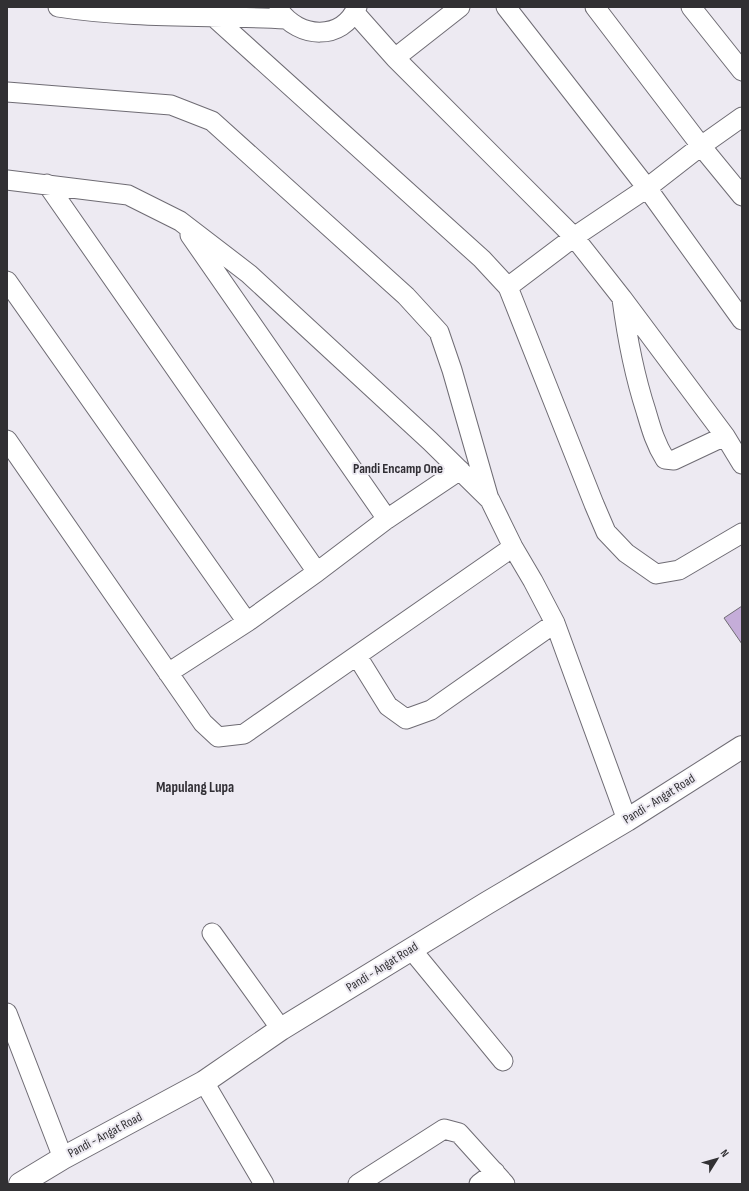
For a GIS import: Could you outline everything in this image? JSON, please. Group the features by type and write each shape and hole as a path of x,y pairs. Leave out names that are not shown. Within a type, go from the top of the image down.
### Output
{"main road":[{"name":"Pandi - Angat Road","path":"20,1184 63,1158 204,1082 282,1028 627,820 742,747"}],"street":[{"path":"396,58 460,7"},
{"path":"506,7 646,188 742,320"},
{"path":"595,7 701,146 742,196"},
{"path":"691,7 742,71"},
{"path":"70,8 129,14 215,18 247,17 282,13 295,26 304,31 319,33 333,30 345,23 356,10 396,58 574,237 622,298 725,436 742,464"},
{"path":"215,18 482,259 508,287 606,532 626,553 656,574 679,570 742,533"},
{"path":"7,92 171,105 212,121 406,296 439,332 452,370 490,500 513,547 555,623 627,820"},
{"path":"508,287 574,237 646,188 742,117"},
{"path":"7,180 128,195 180,221 249,274 393,406 490,500"},
{"path":"47,184 317,572"},
{"path":"180,221 387,519"},
{"path":"7,281 247,622"},
{"path":"622,298 628,340 638,387 656,445 665,459 674,460 725,436"},
{"path":"7,440 203,723 218,737 244,734 513,547"},
{"path":"168,673 247,622 317,572 387,519 460,470"},
{"path":"357,656 388,706 406,719 431,710 555,623"},
{"path":"212,933 282,1028"},
{"path":"411,949 503,1061"},
{"path":"7,1013 63,1158"},
{"path":"204,1082 264,1184"},
{"path":"358,1184 444,1130 459,1133 500,1178 479,1184"}],"building":[{"path":"742,606 742,644 724,618"}],"district":[{"name":"Pandi Encamp One","path":"398,468"},
{"name":"Mapulang Lupa","path":"195,787"}]}
